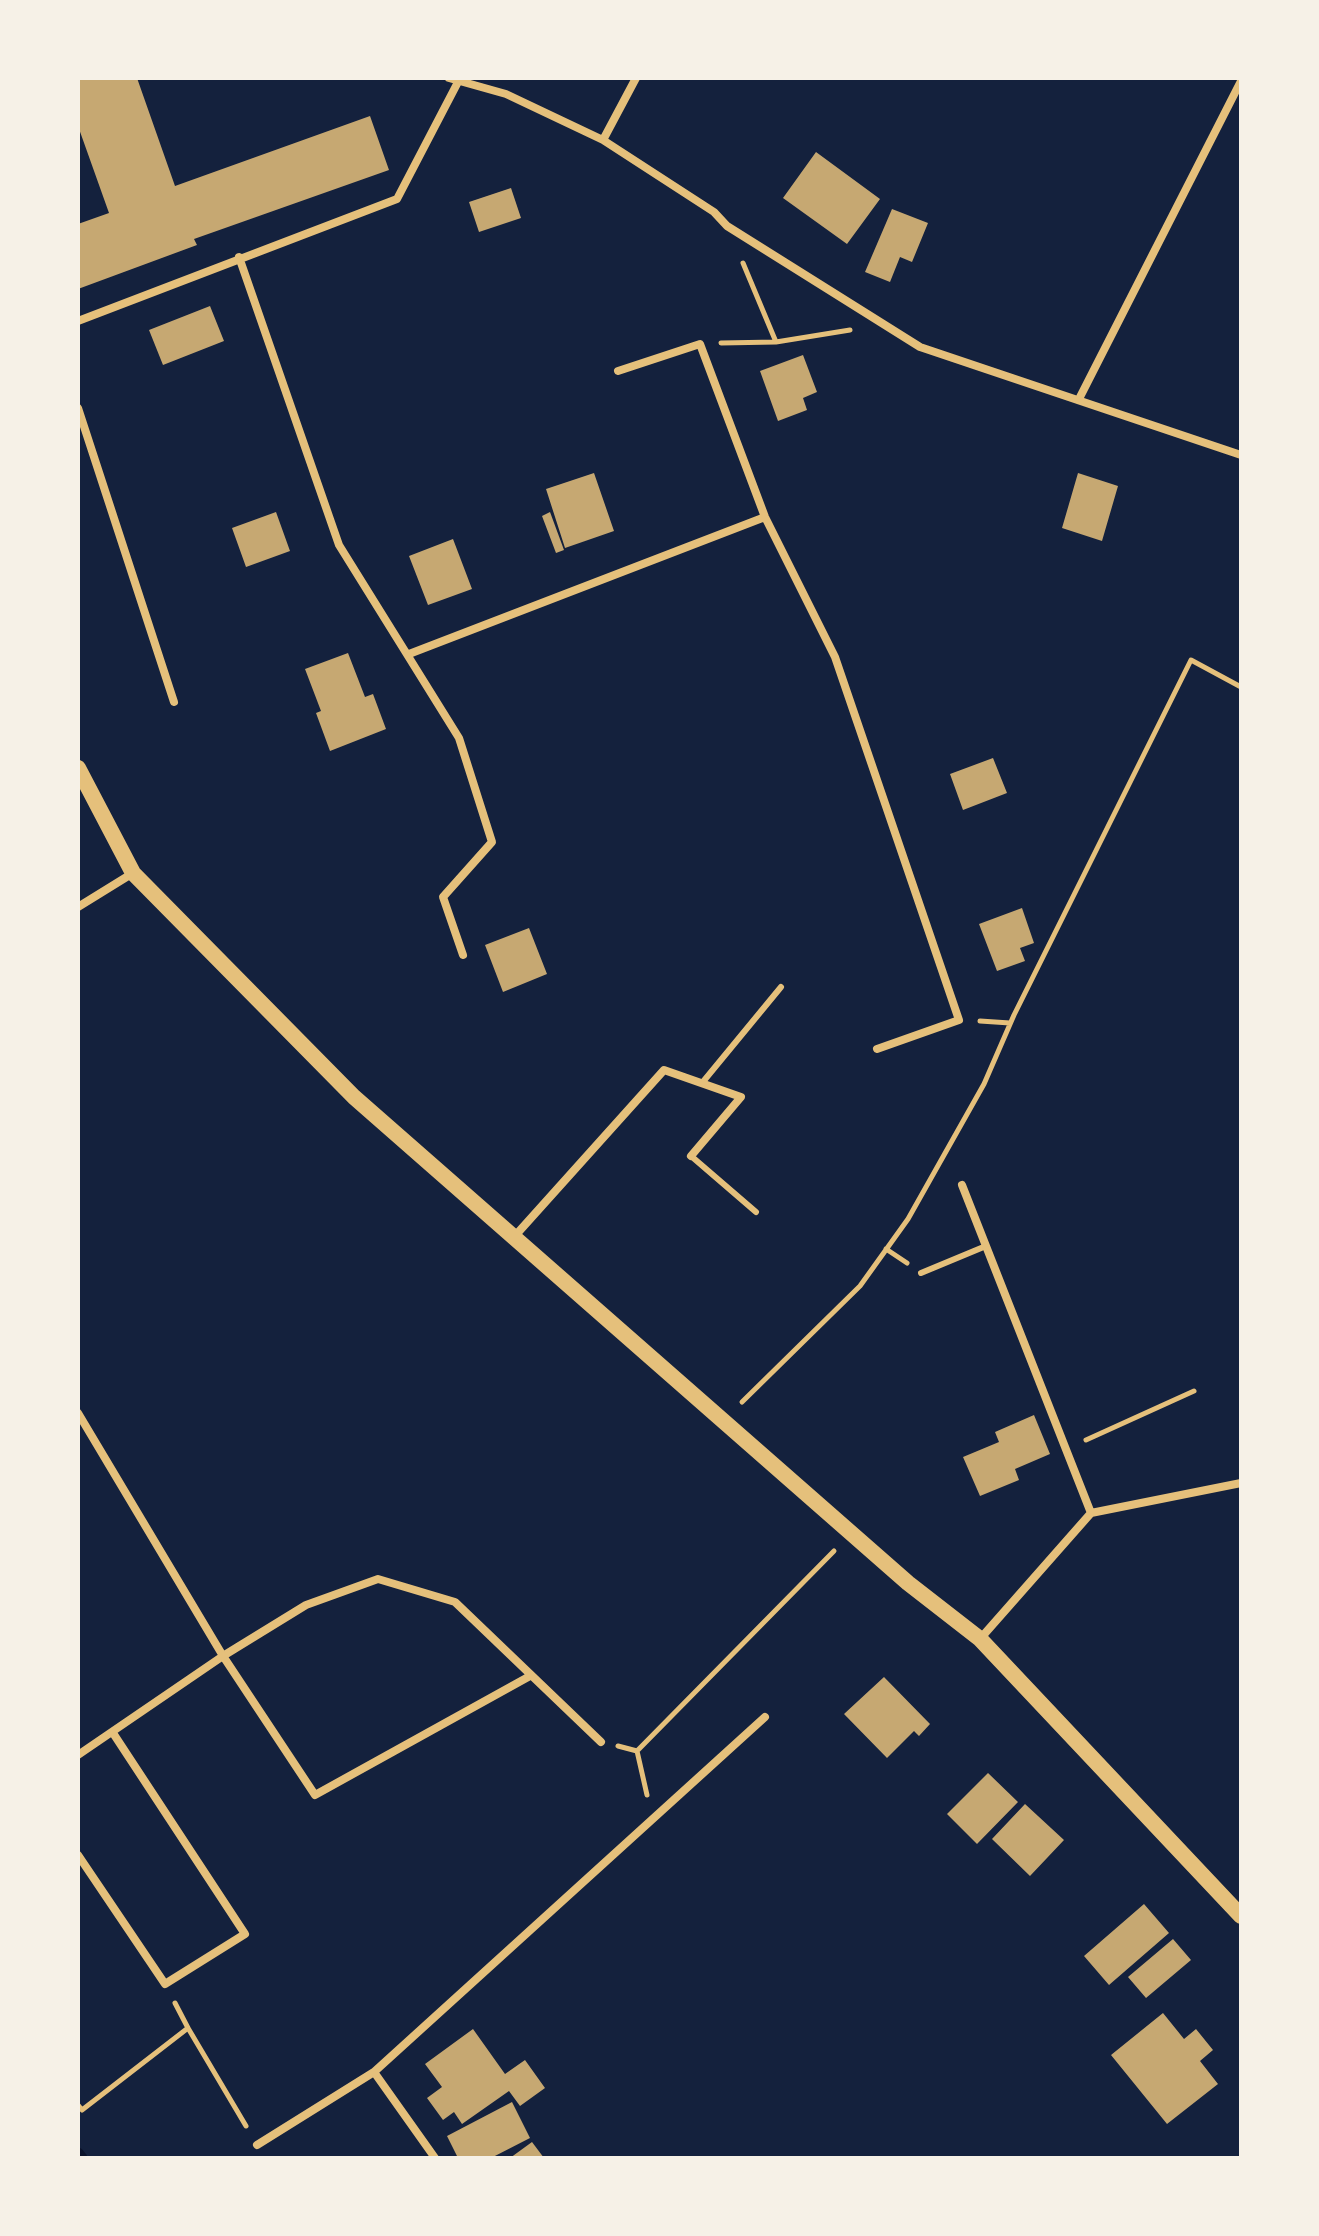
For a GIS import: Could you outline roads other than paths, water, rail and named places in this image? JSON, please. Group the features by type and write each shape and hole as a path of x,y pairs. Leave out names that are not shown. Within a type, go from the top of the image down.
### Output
{"main road":[{"path":"78,768 133,873 354,1097 852,1533 980,1639 1241,1916"}],"street":[{"path":"603,140 636,78"},
{"path":"78,321 397,199 453,80 506,94 603,140 714,212 727,226 880,325 920,347 1241,455"},
{"path":"1079,399 1241,81"},
{"path":"239,257 339,545 459,738 492,842 443,897 463,955"},
{"path":"618,371 700,344 765,517 835,657 959,1020 877,1049"},
{"path":"78,408 174,702"},
{"path":"409,654 765,517"},
{"path":"78,907 133,873"},
{"path":"514,1237 664,1070 741,1097 691,1156"},
{"path":"962,1185 1091,1513"},
{"path":"78,1413 223,1656 315,1795 530,1676"},
{"path":"980,1639 1091,1513 1241,1483"},
{"path":"78,1755 223,1656 306,1605 378,1579 455,1602 601,1742"},
{"path":"257,2145 374,2072 765,1717"},
{"path":"78,1855 165,1984 245,1934 113,1733"},
{"path":"374,2072 435,2158"}],"lane":[{"path":"702,1083 781,987"},
{"path":"691,1156 756,1212"},
{"path":"921,1273 986,1246"}],"waterway":[{"path":"78,2153 82,2158"}]}
